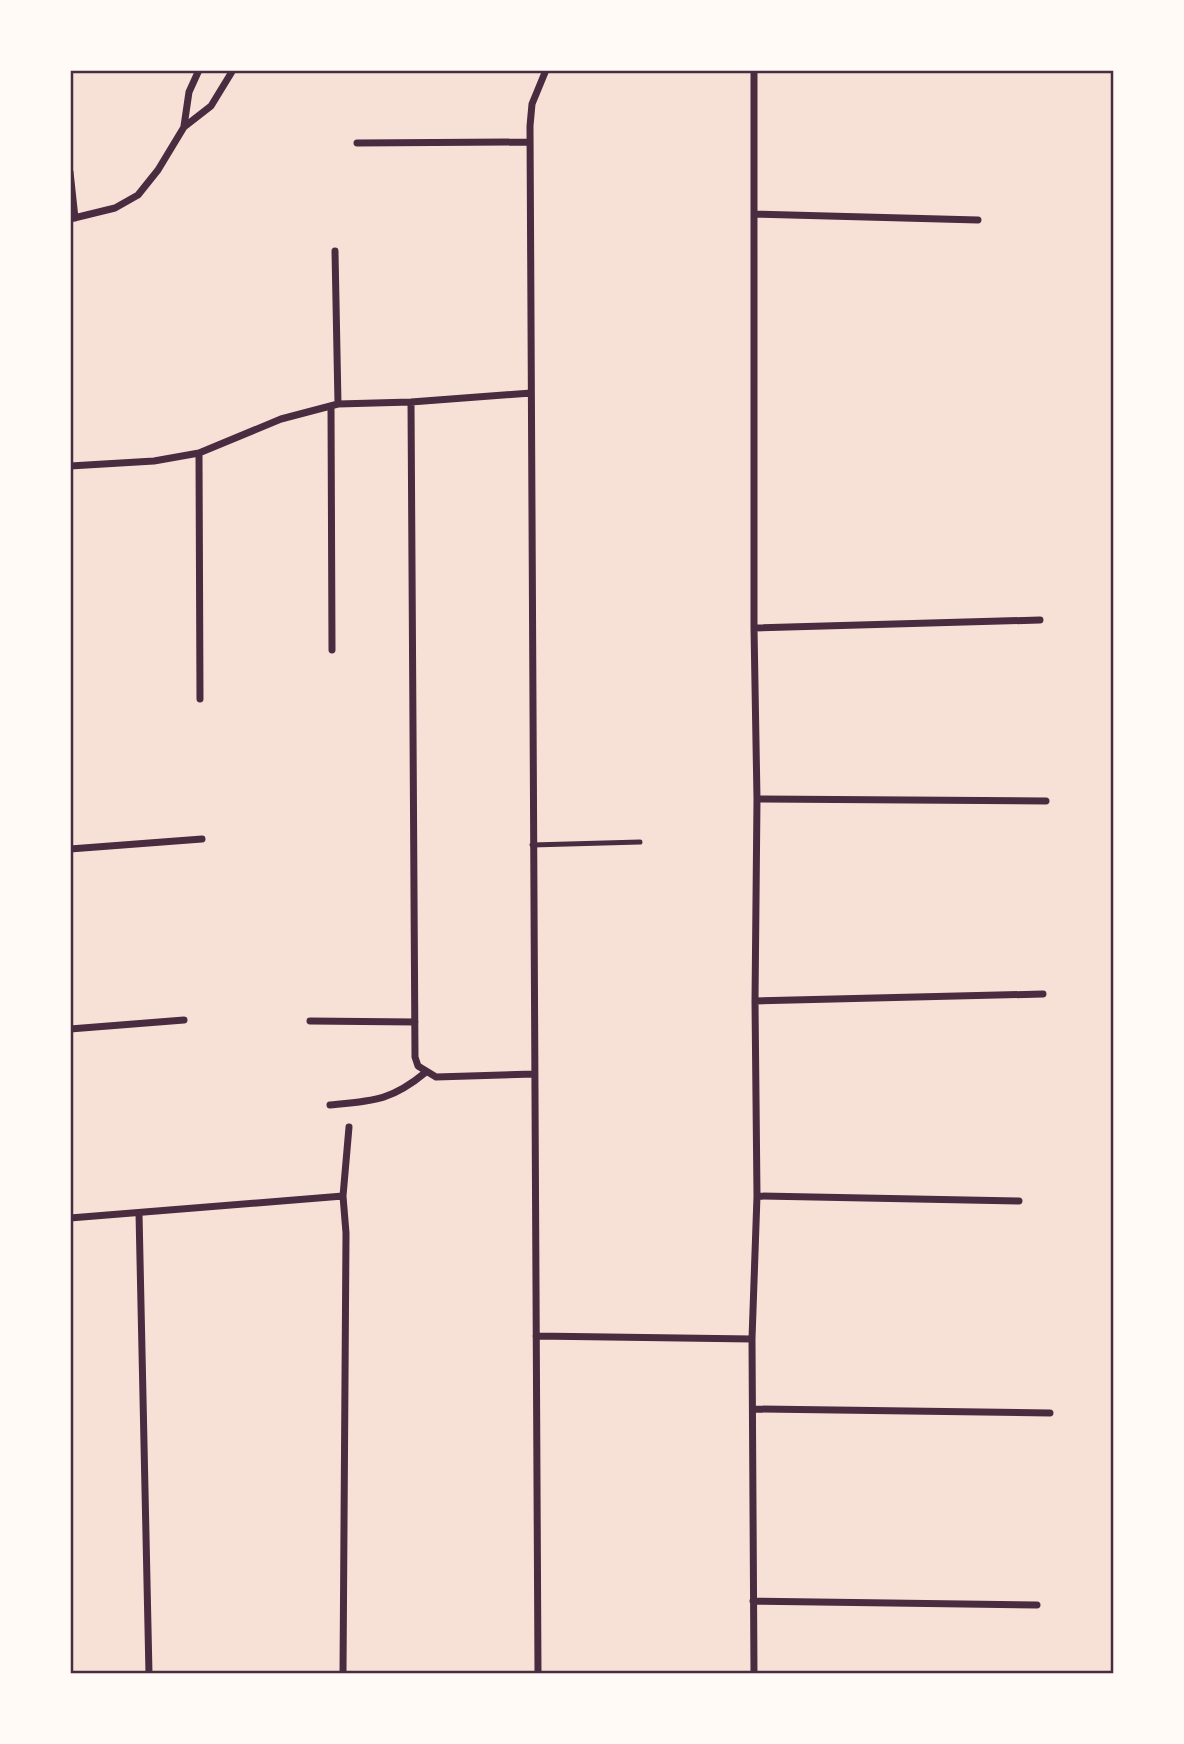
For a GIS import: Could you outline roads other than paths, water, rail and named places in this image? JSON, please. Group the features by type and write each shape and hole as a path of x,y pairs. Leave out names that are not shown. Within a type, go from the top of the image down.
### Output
{"street":[{"path":"184,127 189,92 199,70"},
{"path":"538,1674 530,142 532,104 546,70"},
{"path":"754,70 754,628 757,799 757,1196 752,1339 754,1674"},
{"path":"70,172 73,219 115,208 138,195 158,170 184,127 211,106 232,72"},
{"path":"357,143 530,142"},
{"path":"754,214 978,220"},
{"path":"332,650 335,251"},
{"path":"70,466 154,461 199,453 281,419 334,405 531,393"},
{"path":"411,402 415,1057 418,1066 436,1077 534,1073"},
{"path":"199,453 200,699"},
{"path":"754,628 1040,620"},
{"path":"757,799 1046,801"},
{"path":"70,849 202,839"},
{"path":"755,1000 1043,994"},
{"path":"70,1029 184,1020"},
{"path":"310,1021 415,1022"},
{"path":"330,1105 390,1097 426,1072"},
{"path":"343,1674 346,1233 343,1196 349,1127"},
{"path":"70,1218 343,1196"},
{"path":"757,1196 1018,1201"},
{"path":"139,1213 149,1674"},
{"path":"536,1336 752,1339"},
{"path":"754,1409 1050,1413"},
{"path":"753,1601 1037,1605"}],"lane":[{"path":"533,845 640,842"}]}
